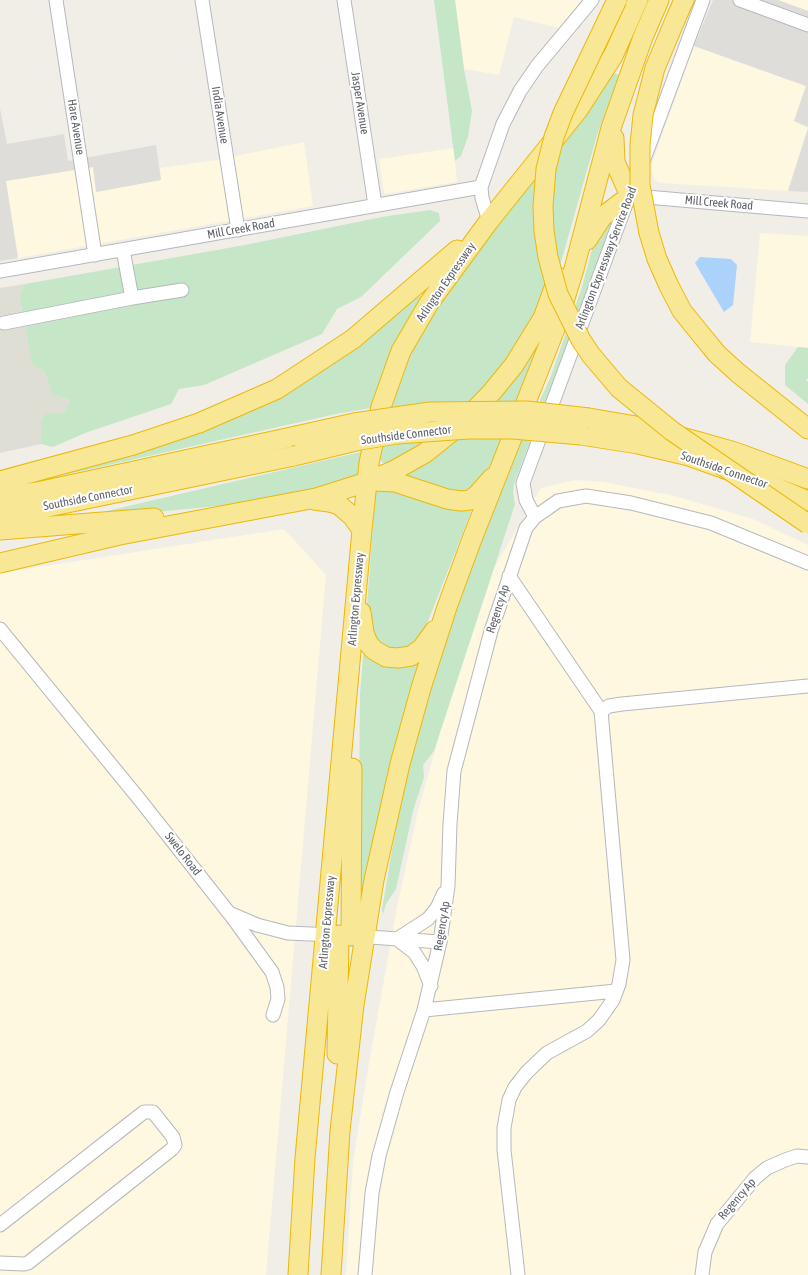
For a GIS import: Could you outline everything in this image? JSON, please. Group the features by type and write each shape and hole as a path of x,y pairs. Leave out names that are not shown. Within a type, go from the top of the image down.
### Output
{"highway":[{"path":"616,0 563,113 554,136 548,158 544,188 544,231 548,257 558,294 572,324 591,355 614,383 633,401 672,431 808,524"},
{"name":"Arlington Expressway","path":"331,1275 336,1188 351,1030 345,936 351,653 367,482 372,445 381,406 401,351 429,303 489,221 578,110 613,56 638,0"},
{"name":"Arlington Expressway","path":"298,1275 304,1177 345,936 381,848 398,771 419,695 447,607 544,360 569,288 601,165 623,92 643,37 659,0"},
{"path":"684,0 655,68 643,115 640,145 640,185 649,233 657,259 669,286 682,310 699,332 717,354 738,373 808,429"},
{"path":"303,501 367,482 395,470 425,453 460,425 492,392 514,364 530,341 551,300 606,117 643,37"},
{"path":"569,288 586,242 594,227 606,213 630,196 617,169 614,152 623,92"},
{"path":"0,481 133,445 191,426 277,389 353,339 410,292 489,221"},
{"name":"Southside Connector","path":"0,497 37,492 354,423 430,412 520,410 588,418 642,427 743,455 808,479"},
{"name":"Southside Connector","path":"0,514 65,503 294,456 360,440 397,434 468,428 513,429 581,435 638,444 689,456 770,485 808,501"},
{"path":"367,482 382,480 395,482 447,499 465,501 477,495 485,488 509,449"},
{"path":"0,563 120,535 242,511 303,501 320,500 335,503 352,516 362,530"},
{"path":"0,530 242,511"},
{"path":"359,561 361,614 364,633 371,646 382,655 402,658 418,651 433,632 447,607"},
{"path":"336,1188 345,936 351,653"}],"street":[{"name":"Hare Avenue","path":"56,0 95,255"},
{"name":"India Avenue","path":"202,0 238,230"},
{"name":"Jasper Avenue","path":"344,0 375,206"},
{"path":"489,221 482,198 481,187 503,124 520,91 537,66 592,0"},
{"name":"Arlington Expressway Service Road","path":"535,517 526,500 523,483 703,0"},
{"path":"740,0 808,25"},
{"name":"Mill Creek Road","path":"0,271 481,187"},
{"name":"Mill Creek Road","path":"630,196 808,210"},
{"path":"123,250 132,298"},
{"path":"4,323 132,298 182,290"},
{"name":"Regency Ap","path":"365,1275 372,1192 379,1156 397,1092 431,986 440,942 448,886 451,804 454,771 487,644 523,536 535,517 558,500 586,496 616,500 726,528 808,563"},
{"name":"Regency Ap","path":"509,576 601,711 623,960 613,1000 599,1020 587,1031 547,1053 527,1072 515,1087 509,1100 504,1128 504,1150 518,1275"},
{"name":"Swelo Road","path":"0,629 136,794 229,913 257,925 288,933 440,942"},
{"path":"601,711 609,706 622,704 808,686"},
{"path":"431,986 423,966 414,952 397,939 428,919 437,908 448,886"},
{"path":"229,913 272,972 277,987 278,999 273,1015"},
{"path":"424,1010 616,991"},
{"path":"0,1225 144,1112 151,1110 173,1137 175,1145 172,1149 28,1263 0,1263"},
{"name":"Regency Ap","path":"702,1275 704,1252 716,1224 755,1178 767,1168 785,1160 797,1156 808,1157"}],"shaded area":[{"path":"455,0 582,0 559,28 514,17 499,75 464,69"},
{"path":"713,0 778,0 808,11 808,127 794,121 806,86 694,46"},
{"path":"778,0 808,0 808,11"},
{"path":"694,46 806,86 794,121 808,128 788,191 660,183 655,180 652,172 652,163"},
{"path":"0,108 7,144 64,134 68,161 156,145 161,180 96,192 93,167 6,181 18,258 0,261"},
{"path":"808,128 808,192 788,191"},
{"path":"304,142 313,206 18,258 5,181 93,167 96,192 161,180 160,168 216,160"},
{"path":"454,148 457,182 384,194 379,159"},
{"path":"760,233 808,236 808,348 750,342"},
{"path":"25,284 19,295 32,362 45,372 52,395 70,400 64,413 47,413 41,420 41,444 0,453 0,288"},
{"path":"575,480 604,482 675,496 753,519 808,545 808,1275 346,1275 353,1161 397,907 418,811 451,693 491,573 541,488"},
{"path":"284,529 326,575 266,1275 0,1275 0,573"}],"green space":[{"path":"434,0 455,0 464,69 472,111 468,137 461,156 455,161"},
{"path":"611,72 619,75 597,135 561,262 551,288 497,379 413,452 386,464 382,462 379,457 392,390 434,304 569,136"},
{"path":"430,210 439,213 440,221 361,297 337,309 322,334 204,385 179,389 171,404 85,433 53,447 41,444 41,420 47,413 64,413 70,400 52,395 45,372 32,363 19,295 25,284 245,245 382,217"},
{"path":"606,220 614,221 514,484 513,493 515,504 434,751 423,765 424,777 413,811 396,889 386,904 383,914 382,910 391,856 412,743 447,627 515,451 520,445 551,376 582,287 595,238"},
{"path":"420,296 421,297 392,351 371,408 336,414 46,479 44,475 194,430"},
{"path":"553,302 523,398 483,479 463,498 399,474 447,442"},
{"path":"798,347 808,348 808,378 806,380 808,382 808,404 785,385 785,365"},
{"path":"365,451 360,478 332,487 238,504 94,518 94,514"},
{"path":"380,485 473,507 423,634 418,641 406,650 390,650 377,642 370,622 367,605 373,526 371,499 372,488"},
{"path":"364,646 423,653 358,916 360,694"}],"water":[{"path":"700,257 731,259 737,265 733,305 724,312 695,263"}]}
